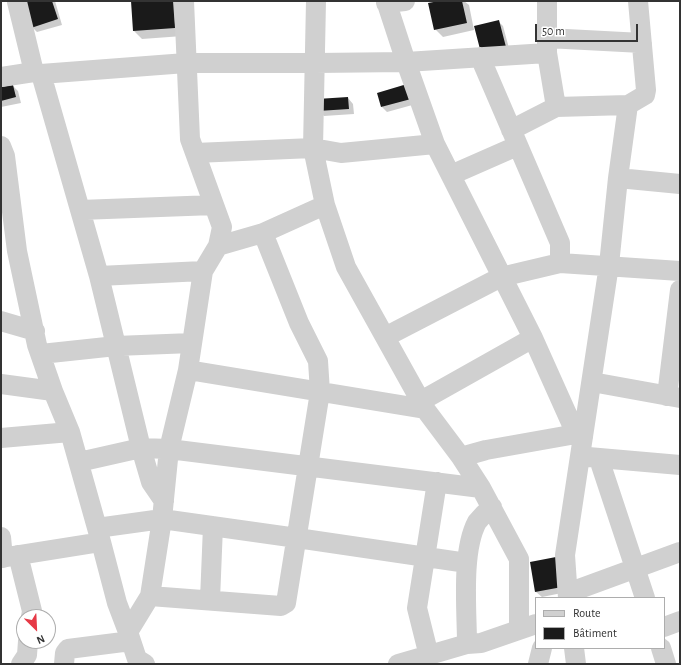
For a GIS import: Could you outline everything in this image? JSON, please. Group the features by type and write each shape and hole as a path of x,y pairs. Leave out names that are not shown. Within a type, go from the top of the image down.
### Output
{"street":[{"path":"130,636 150,596 163,510 169,449 188,370 202,271 218,246 222,227 190,139 184,1"},
{"path":"316,1 313,148 325,205 346,267 423,405 461,456 492,506 518,559 527,627 481,642 467,644 398,664"},
{"path":"547,1 547,45 556,107"},
{"path":"451,175 514,138 556,107 628,105 642,98 645,95 646,90 638,1"},
{"path":"17,2 99,276 141,448 151,482 163,510"},
{"path":"392,2 406,62 435,144 533,338 590,457 635,568 645,597"},
{"path":"1,77 186,63 406,62 480,57 547,45 642,43"},
{"path":"480,57 560,243 560,263"},
{"path":"579,435 592,382 609,265 618,178 628,105"},
{"path":"195,153 313,148 341,153 435,144"},
{"path":"2,153 9,248 35,331 37,344 53,391 70,432 117,603 137,659 145,664"},
{"path":"618,178 680,184"},
{"path":"80,210 214,205"},
{"path":"218,246 263,232 325,205"},
{"path":"150,596 281,606 286,603 320,392 318,361 299,323 263,232"},
{"path":"385,337 502,277 560,263 609,265 680,271"},
{"path":"99,276 202,271"},
{"path":"592,382 673,397 680,290"},
{"path":"1,321 35,331"},
{"path":"188,370 320,392 423,405 533,338"},
{"path":"41,354 116,346 192,343"},
{"path":"1,384 53,391"},
{"path":"1,438 70,432"},
{"path":"461,456 486,450 579,435"},
{"path":"79,462 141,448 169,449 481,488"},
{"path":"590,457 680,465"},
{"path":"590,457 565,555 568,596 635,568 680,552"},
{"path":"429,656 417,608 437,482"},
{"path":"467,644 467,563 471,539 478,522 492,506"},
{"path":"7,557 99,535 163,510 213,526 467,563"},
{"path":"210,600 213,526"},
{"path":"1,537 7,557 31,609"},
{"path":"665,627 680,621"},
{"path":"64,664 65,653 68,649 130,636"},
{"path":"21,664 27,656 27,649"},
{"path":"538,664 542,649"},
{"path":"574,649 576,664"},
{"path":"661,649 666,664"}],"building":[{"path":"23,1 52,1 58,19 31,28"},
{"path":"131,1 173,1 175,28 133,31"},
{"path":"439,1 462,1 467,23 434,30 428,3"},
{"path":"499,20 506,47 481,53 474,26"},
{"path":"407,84 411,99 381,107 377,93"},
{"path":"13,85 16,97 1,101 1,87"},
{"path":"348,97 349,109 318,111 317,99"},
{"path":"556,557 562,587 535,592 530,562"}]}
